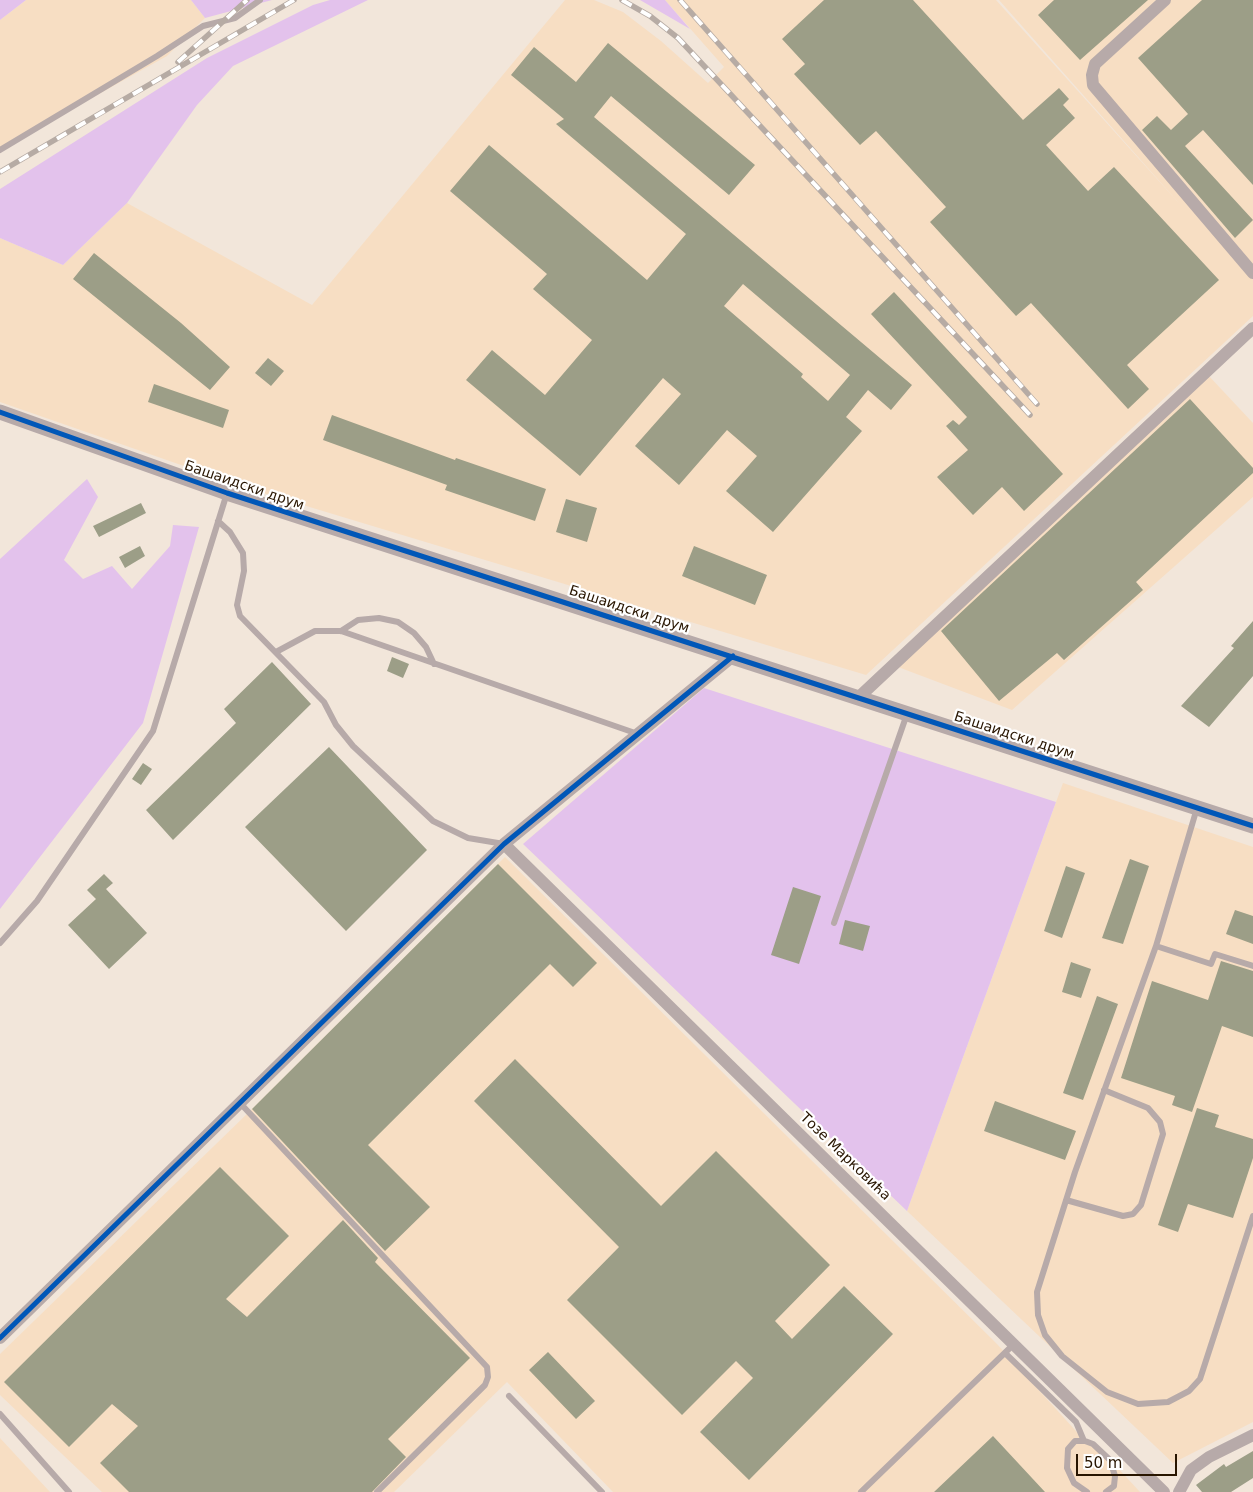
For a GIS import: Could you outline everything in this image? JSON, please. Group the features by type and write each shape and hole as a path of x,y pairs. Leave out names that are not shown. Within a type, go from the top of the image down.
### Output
{"street":[{"path":"1165,0 1095,64 1092,74 1093,85 1253,273"},
{"path":"858,698 1253,328"},
{"name":"Башаидски друм","path":"0,412 227,493 1253,826"},
{"path":"0,1338 504,844 733,656"},
{"name":"Тозе Марковића","path":"504,844 1009,1349 1164,1492"},
{"path":"1179,1492 1191,1470 1208,1457 1253,1435"}],"lane":[{"path":"0,150 157,56 203,26 235,18 260,0"},
{"path":"0,943 37,901 153,731 227,493"},
{"path":"218,521 230,532 243,553 244,571 237,605 240,616 324,702 336,725 353,746 422,813 456,834 504,844"},
{"path":"341,631 358,620 379,618 398,622 414,633 426,647 434,664"},
{"path":"276,652 315,631 341,631 638,734"},
{"path":"834,923 907,714"},
{"path":"1198,807 1156,946 1066,1200 1037,1292 1038,1315 1045,1335 1062,1356 1107,1392 1138,1404 1168,1402 1189,1391 1200,1379 1253,1216"},
{"path":"1156,946 1211,964 1215,954 1253,966"},
{"path":"1066,1200 1123,1216 1133,1214 1141,1205 1163,1134 1160,1122 1148,1108 1104,1090"},
{"path":"240,1103 487,1367 488,1377 485,1385 377,1492"},
{"path":"861,1492 1009,1349 1076,1422 1084,1441"},
{"path":"509,1396 602,1492"},
{"path":"0,1414 69,1492"},
{"path":"1087,1492 1080,1489 1069,1476 1066,1459 1068,1449 1075,1441 1084,1441 1098,1448 1110,1460 1115,1476 1114,1486 1106,1492"}],"shaded area":[{"path":"0,0 26,0 0,20"},
{"path":"26,0 191,0 205,18 167,56 0,149 0,20"},
{"path":"191,0 272,0 205,18"},
{"path":"330,0 368,0 233,66 197,105 127,203 63,265 0,238 0,189 207,58 313,5"},
{"path":"565,0 594,0 623,12 661,41 708,83 724,67 665,0 996,0 1185,210 999,0 1253,0 1253,316 866,675 250,489 0,402 0,238 63,265 127,203 312,305"},
{"path":"640,0 665,0 690,29"},
{"path":"1208,375 1253,423 1253,497 1012,710 898,667"},
{"path":"87,479 98,497 64,560 83,579 112,566 132,589 170,546 173,525 199,527 143,723 0,909 0,559"},
{"path":"704,688 1056,802 907,1211 523,844"},
{"path":"1063,783 1253,847 1253,1422 1173,1463 907,1211"},
{"path":"505,857 997,1344 1085,1441 1104,1453 1140,1492 613,1492 507,1382 394,1492 102,1492 0,1395 0,1354 250,1111"},
{"path":"0,1438 50,1492 0,1492"}],"building":[{"path":"824,0 913,0 1023,120 1059,88 1069,99 1063,105 1075,118 1046,145 1088,191 1114,167 1219,280 1127,365 1149,389 1128,409 1031,303 1016,316 930,222 946,207 876,131 860,145 794,74 805,64 782,39"},
{"path":"1054,0 1148,0 1080,60 1038,15"},
{"path":"1202,0 1253,0 1253,185 1203,130 1185,146 1253,220 1235,238 1142,130 1157,116 1171,130 1188,114 1138,58"},
{"path":"608,43 755,165 729,195 611,96 594,117 912,385 891,410 868,390 846,417 862,431 773,532 726,491 757,456 727,430 679,485 635,446 681,394 663,378 580,476 466,380 492,350 545,395 592,340 533,289 547,274 450,191 489,145 647,280 686,234 556,124 564,119 511,75 534,47 576,82","holes":["743,284 850,375 828,401 801,377 803,374 724,306"]},
{"path":"94,253 181,323 230,367 210,390 73,279"},
{"path":"894,292 1063,474 1024,511 1002,487 973,515 937,477 968,450 946,426 953,420 959,425 967,417 871,314"},
{"path":"268,358 284,371 271,386 255,373"},
{"path":"154,384 229,410 223,428 148,402"},
{"path":"1190,399 1253,468 1253,473 1136,582 1143,590 1064,660 1057,653 999,701 941,631"},
{"path":"332,415 455,460 456,458 546,489 535,521 445,490 447,485 323,440"},
{"path":"566,499 597,508 587,542 556,532"},
{"path":"141,503 146,513 99,537 93,526"},
{"path":"140,546 145,556 125,568 119,557"},
{"path":"694,546 767,575 755,605 682,576"},
{"path":"1253,621 1253,676 1209,727 1181,706 1234,648 1231,646"},
{"path":"392,657 409,664 403,678 387,671"},
{"path":"272,662 311,704 173,840 146,810 236,723 224,709"},
{"path":"329,747 427,850 346,931 245,827"},
{"path":"143,763 152,769 141,785 132,779"},
{"path":"1130,859 1149,866 1123,944 1102,938"},
{"path":"498,864 597,963 573,987 550,964 368,1145 430,1207 385,1251 252,1109"},
{"path":"1066,866 1085,873 1062,938 1044,931"},
{"path":"104,874 113,883 106,889 147,933 109,969 68,925 96,899 87,890"},
{"path":"793,887 821,896 799,964 771,955"},
{"path":"1235,910 1253,916 1253,944 1226,934"},
{"path":"845,920 870,926 863,951 839,944"},
{"path":"1221,961 1253,971 1253,1037 1222,1026 1192,1112 1172,1105 1175,1096 1121,1078 1152,981 1208,1000"},
{"path":"1071,962 1091,969 1081,998 1062,992"},
{"path":"1097,996 1118,1004 1083,1100 1063,1093"},
{"path":"515,1059 661,1206 716,1151 830,1265 775,1321 792,1339 844,1286 893,1334 749,1480 700,1432 753,1378 736,1361 682,1415 567,1300 619,1247 474,1101"},
{"path":"995,1101 1076,1131 1065,1160 984,1131"},
{"path":"1197,1108 1219,1115 1215,1127 1253,1139 1253,1158 1233,1218 1188,1204 1178,1232 1158,1225"},
{"path":"220,1167 289,1236 226,1299 247,1317 343,1220 378,1258 375,1262 470,1358 388,1439 406,1457 372,1492 129,1492 100,1463 138,1426 112,1404 69,1447 4,1382"},
{"path":"548,1352 595,1401 576,1419 529,1370"},
{"path":"993,1436 1045,1492 934,1492"},
{"path":"1253,1451 1253,1478 1231,1492 1202,1492 1196,1485 1224,1464 1226,1467"}],"railway":[{"path":"178,62 247,0"},
{"path":"0,172 294,0"},
{"path":"622,0 650,16 678,38 1030,415"},
{"path":"680,0 1037,404"}],"cycle path":[{"path":"0,412 227,493 1253,826"},
{"path":"0,1338 504,844 733,656"}]}
